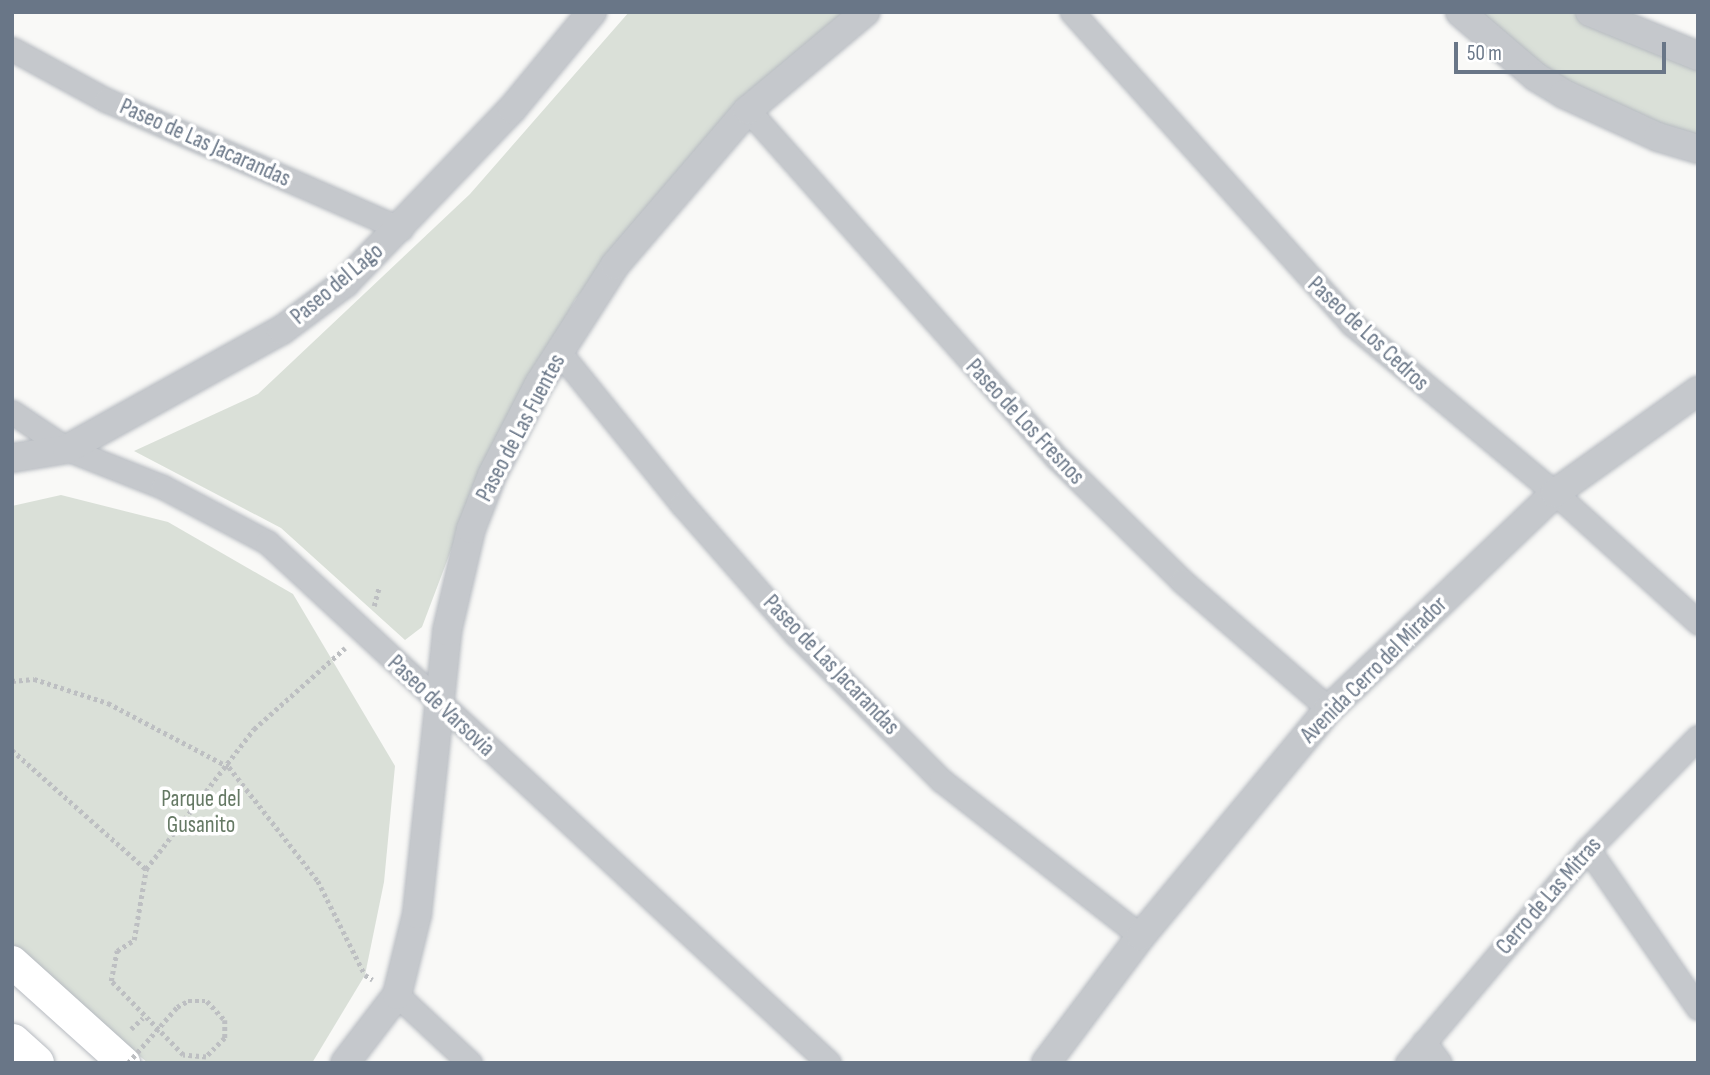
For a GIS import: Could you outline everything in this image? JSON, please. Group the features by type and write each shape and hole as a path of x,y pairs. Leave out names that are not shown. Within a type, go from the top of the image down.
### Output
{"highway":[{"path":"12,1042 35,1063"}],"main road":[{"path":"12,962 126,1063"}],"street":[{"name":"Paseo del Lago","path":"12,458 67,449 282,330 345,283 401,229 512,109 592,12"},
{"name":"Paseo de Las Fuentes","path":"345,1063 397,995 417,914 447,631 471,530 492,475 560,353 615,265 748,110 865,12"},
{"name":"Paseo de Los Cedros","path":"1072,12 1352,324 1555,493 1698,622"},
{"path":"1460,12 1536,77 1564,94 1658,137 1698,149"},
{"path":"1590,12 1698,57"},
{"name":"Paseo de Las Jacarandas","path":"12,48 106,100 401,229"},
{"name":"Paseo de Los Fresnos","path":"748,110 1058,458 1182,581 1329,709"},
{"name":"Paseo de Las Jacarandas","path":"560,353 682,504 796,634 941,780 1141,936"},
{"name":"Avenida Cerro del Mirador","path":"1046,1063 1141,936 1329,709 1555,493 1698,391"},
{"name":"Paseo de Varsovia","path":"12,412 67,449 163,487 267,542 439,707 829,1063"},
{"name":"Cerro de Las Mitras","path":"1407,1063 1588,849 1698,737"},
{"path":"1588,849 1698,1008"},
{"path":"397,995 470,1063"},
{"path":"1424,1042 1440,1063"}],"path":[{"path":"126,1063 177,1007 188,1001 207,1001 225,1020 225,1038 206,1057 183,1055 111,981 117,951 134,940 146,869 188,810 229,767 254,729 331,658 365,634 379,587"},
{"path":"12,681 34,679 108,703 229,767 318,881 365,975 397,995"},
{"path":"12,750 146,869"}],"green space":[{"path":"629,12 846,12 733,107 575,300 478,479 422,627 405,640 281,528 134,451 258,394 470,194"},
{"path":"1469,12 1593,12 1698,55 1698,140 1538,73"},
{"name":"Parque del Gusanito","path":"61,495 168,522 293,594 395,766 384,882 365,975 312,1063 148,1063 12,950 12,506"}]}
